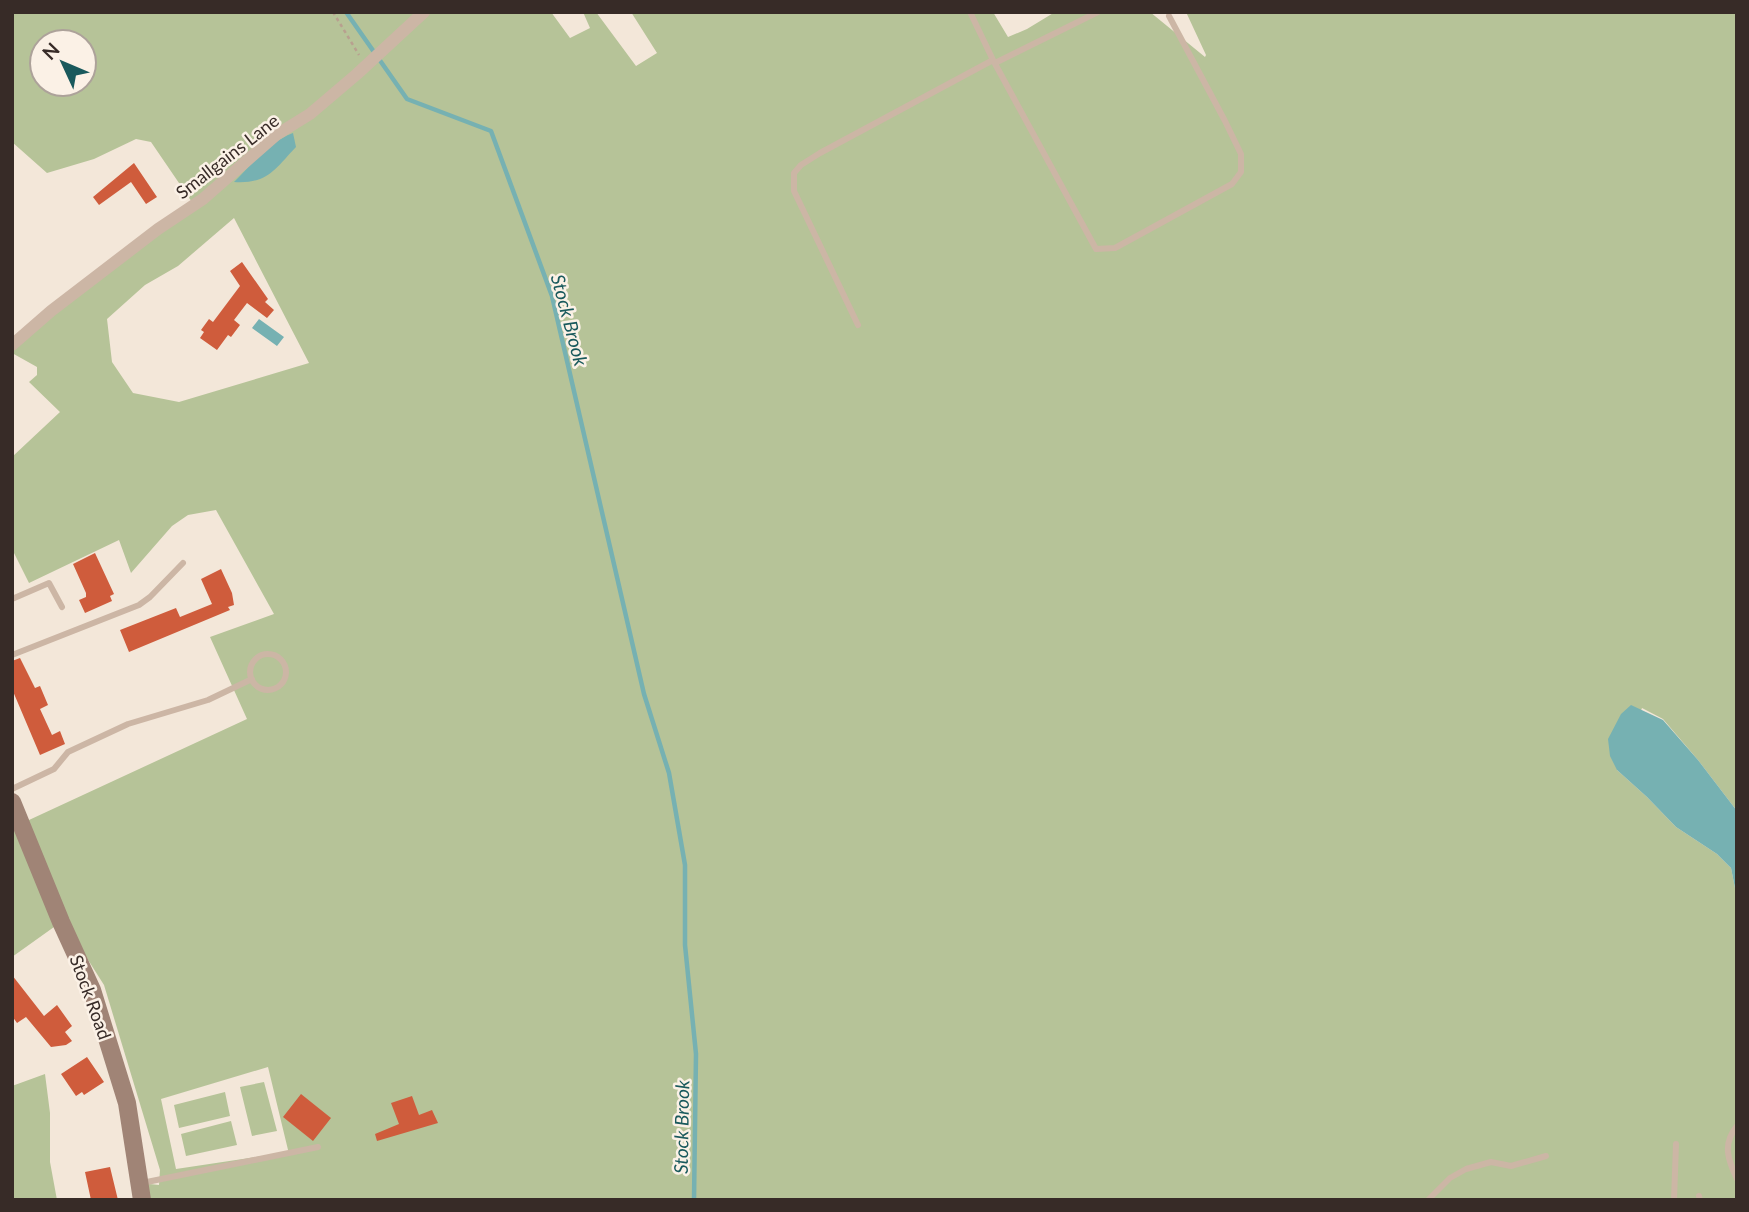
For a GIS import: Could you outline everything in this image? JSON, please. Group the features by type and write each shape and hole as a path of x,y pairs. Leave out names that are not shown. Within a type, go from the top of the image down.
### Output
{"main road":[{"name":"Stock Road","path":"12,802 92,990 127,1103 141,1191"}],"street":[{"name":"Smallgains Lane","path":"12,345 51,310 158,229 203,199 276,135 310,114 424,12"}],"lane":[{"path":"970,12 1096,249 1115,248 1232,184 1241,172 1241,154 1169,16"},
{"path":"858,325 794,191 794,173 820,153 994,61 1098,12"},
{"path":"12,655 139,605 183,563"},
{"path":"12,599 49,583 62,607"},
{"path":"263,655 277,656 286,668 286,676 277,687 263,689 252,679 252,665 263,655"},
{"path":"12,789 54,769 68,752 128,724 208,700 252,679"},
{"path":"1736,1177 1726,1150 1728,1139 1737,1126"},
{"path":"1674,1200 1676,1144"},
{"path":"141,1191 318,1147"},
{"path":"1428,1200 1450,1178 1466,1169 1491,1162 1511,1166 1546,1156"}],"path":[{"path":"333,12 367,64"}],"green space":[{"path":"12,12 551,12 570,38 590,28 583,12 596,12 636,66 657,53 631,12 993,12 1008,37 1055,12 1150,12 1205,57 1186,12 1737,12 1737,811 1663,719 1642,708 1617,770 1676,827 1717,854 1731,868 1737,898 1737,1200 142,1200 140,1183 159,1185 160,1170 104,985 59,914 61,922 12,957 12,822 29,820 247,719 210,637 274,614 216,510 188,515 172,526 131,573 119,540 29,583 12,549 12,457 60,412 29,382 37,375 37,367 12,353 12,345 194,205 151,142 136,139 94,159 47,173 12,142","holes":["234,218 309,363 179,402 133,393 112,362 107,319 145,285 178,266","268,1067 289,1154 176,1169 161,1099"]},
{"path":"45,1074 50,1113 50,1162 57,1200 12,1200 12,1086"},
{"path":"264,1082 277,1131 252,1136 240,1087"},
{"path":"225,1092 230,1116 179,1128 174,1105"},
{"path":"231,1121 237,1145 186,1156 181,1134"}],"water":[{"path":"293,133 296,147 270,174 255,181 234,182 269,148"},
{"path":"259,319 284,337 277,346 252,328"},
{"path":"1631,705 1663,720 1737,811 1737,898 1731,868 1717,854 1676,827 1617,770 1610,756 1608,739 1621,714"}],"building":[{"path":"134,163 157,197 146,204 131,182 99,205 93,197"},
{"path":"242,262 268,299 265,302 274,310 267,318 247,303 234,320 240,325 217,350 200,338 204,332 201,330 209,319 213,322 240,286 230,271"},
{"path":"95,553 114,594 110,596 112,601 85,613 79,600 86,597 86,593 73,564"},
{"path":"221,569 232,593 234,605 228,607 230,610 129,652 120,630 176,608 180,617 212,604 201,579"},
{"path":"20,658 35,688 40,686 48,705 40,709 52,735 60,731 65,744 40,755 12,689 12,661"},
{"path":"12,975 44,1016 57,1005 72,1026 65,1032 72,1041 66,1045 51,1047 26,1017 17,1023 12,1016"},
{"path":"87,1057 104,1082 84,1095 82,1092 76,1096 61,1074"},
{"path":"301,1094 331,1118 313,1141 283,1117"},
{"path":"412,1096 419,1115 432,1110 438,1123 377,1141 375,1134 399,1124 391,1103"},
{"path":"110,1167 118,1200 91,1200 85,1172"}],"waterway":[{"name":"Stock Brook","path":"346,12 407,99 491,131 552,296 644,694 669,773 685,865 685,945 696,1054 694,1200"}]}
